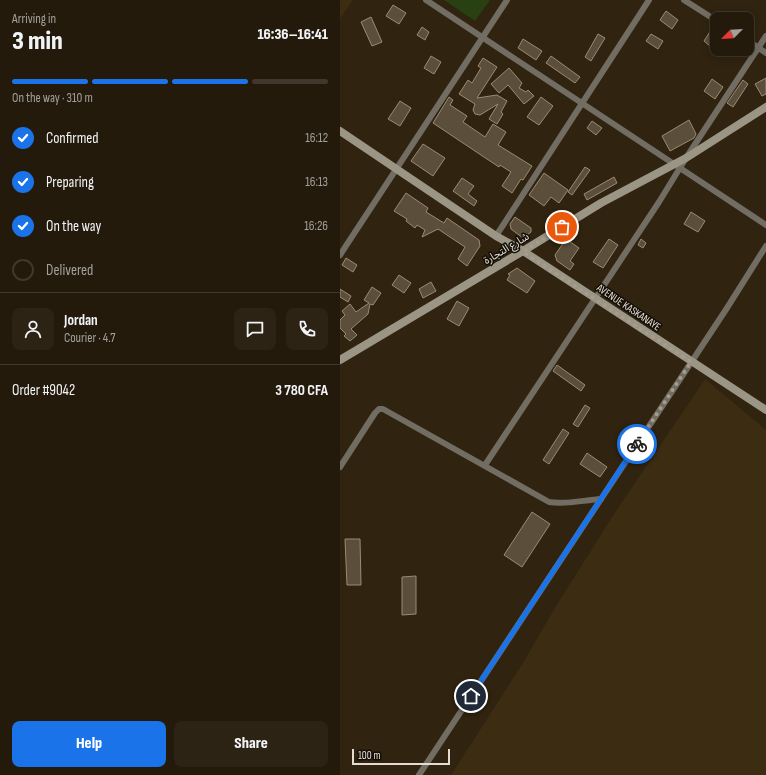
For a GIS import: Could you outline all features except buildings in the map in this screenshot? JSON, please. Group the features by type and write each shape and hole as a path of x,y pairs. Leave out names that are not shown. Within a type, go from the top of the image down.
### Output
{"street":[{"path":"426,0 766,225"},
{"path":"340,255 507,0"},
{"path":"496,236 649,0"},
{"path":"684,0 710,17"},
{"path":"686,158 766,36"},
{"path":"754,45 766,53"},
{"name":"شارع التجارة","path":"340,360 523,252 601,203 677,167 686,158 766,107"},
{"name":"AVENUE KASKANAYE","path":"340,131 496,236 595,298 766,410"},
{"path":"484,465 595,298 677,167"},
{"path":"419,775 766,246"},
{"path":"340,467 379,409 383,409 549,502 559,504 601,498"}],"shaded area":[{"path":"340,0 353,0 340,19"},
{"path":"705,379 766,430 766,775 451,775 523,663 556,606 614,514"}],"green space":[{"path":"444,0 490,0 475,21"}],"way so far":[{"path":"562,227 523,252 691,362 637,444"}],"route":[{"path":"471,696 637,444"}]}
